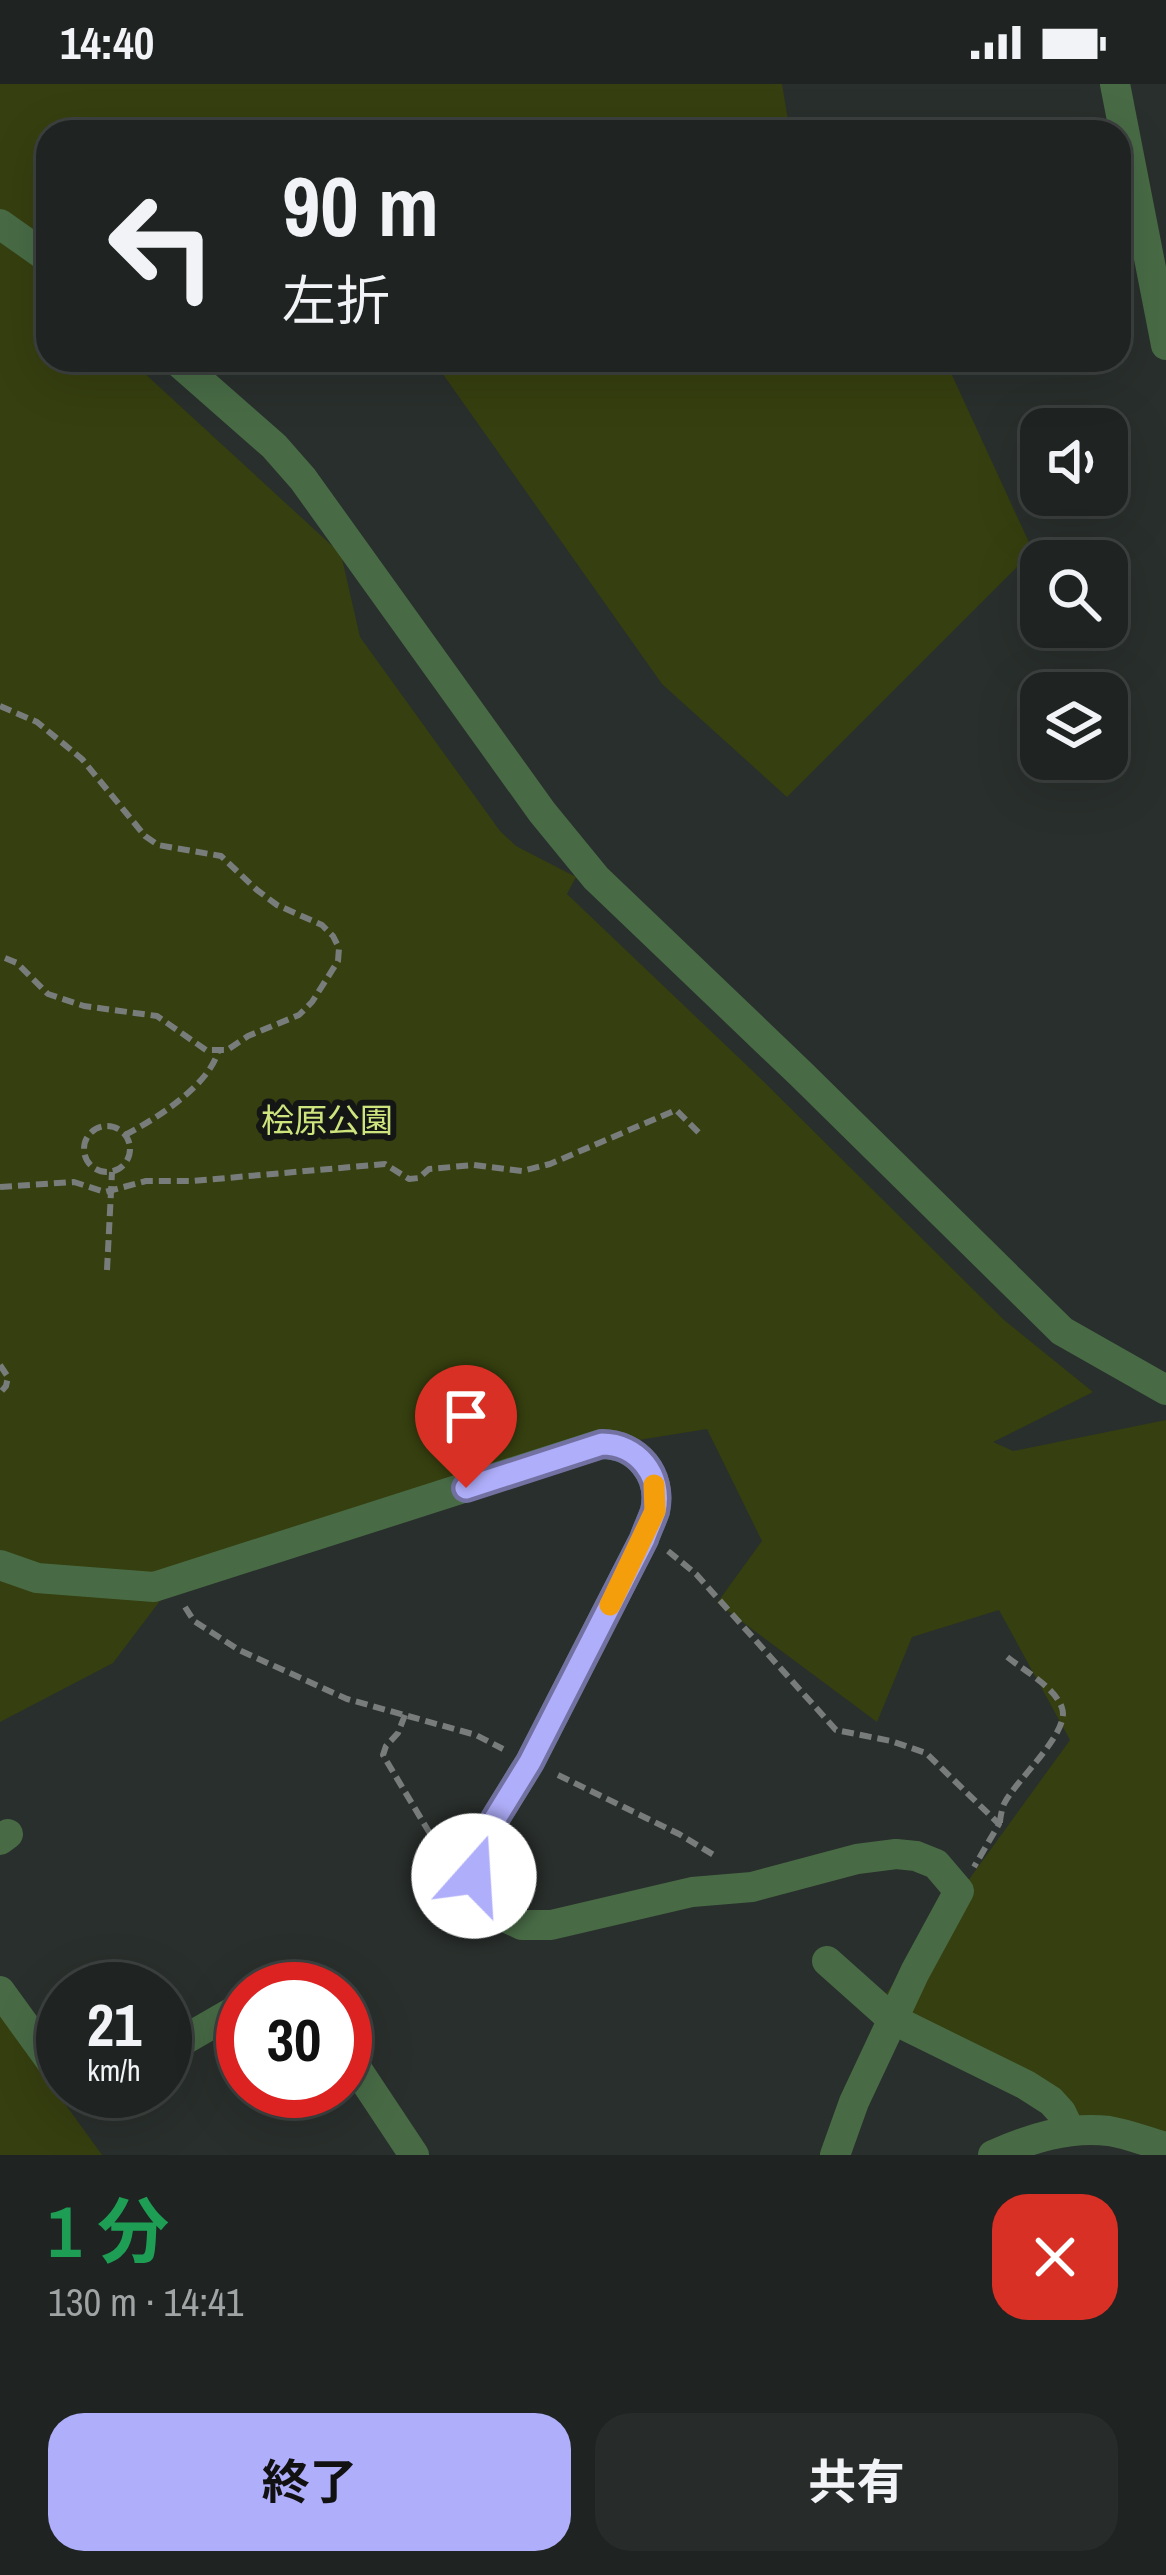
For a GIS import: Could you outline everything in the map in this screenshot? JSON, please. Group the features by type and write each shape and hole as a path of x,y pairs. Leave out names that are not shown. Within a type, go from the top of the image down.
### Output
{"street":[{"path":"1115,84 1122,120"},
{"path":"1131,166 1166,345"},
{"path":"0,224 36,250"},
{"path":"190,372 303,478 542,812 596,878 1061,1331 1166,1390"},
{"path":"0,1565 37,1578 154,1587 602,1444 629,1448 653,1478 655,1511 530,1762 477,1848 474,1876 480,1897 500,1916 522,1925 550,1925 692,1892 752,1887 857,1859 896,1853 936,1864 959,1891 892,2019 836,2155"},
{"path":"827,1961 892,2019 1051,2101 1070,2131"},
{"path":"0,1991 36,2041"},
{"path":"372,2092 414,2155"},
{"path":"993,2155 1030,2139 1070,2131 1109,2131 1166,2147"}],"path":[{"path":"0,706 38,722 82,759 145,836 158,845 221,856 267,898 322,926 339,948 338,961 299,1015 218,1052 206,1050 157,1016 84,1006 48,994 16,963 0,956"},
{"path":"125,1135 179,1100 215,1064 218,1052"},
{"path":"0,1187 74,1182 105,1192 146,1181 385,1163 409,1179 429,1169 474,1165 522,1171 550,1164 676,1110 701,1135"},
{"path":"99,1126 122,1130 130,1150 123,1166 112,1172 97,1170 83,1154 89,1132 99,1126"},
{"path":"107,1270 112,1172"},
{"path":"0,1365 8,1377 0,1393"},
{"path":"644,1539 667,1549 697,1574 836,1730 926,1753 1000,1824"},
{"path":"177,1581 180,1598 194,1621 238,1650 347,1699 476,1735 679,1834 748,1876 752,1887"},
{"path":"959,1891 1000,1824 1003,1806 1059,1731 1064,1716 1052,1693 1006,1656"},
{"path":"405,1715 383,1755 444,1857"}],"green space":[{"name":"桧原公園","path":"0,84 782,84 788,120 36,120 36,372 143,372 341,554 360,637 500,831 516,846 576,877 567,894 1004,1320 1093,1392 993,1442 1013,1451 1166,1420 1166,2150 1066,2125 886,1994 1070,1740 999,1610 912,1637 877,1722 717,1603 762,1541 707,1429 539,1456 184,1569 113,1663 0,1722"},
{"path":"441,372 951,372 1028,540 1020,540 1020,564 787,797 662,684"},
{"path":"0,2014 36,2064 36,2118 75,2118 102,2155 0,2155"}],"slow traffic":[{"path":"610,1605 655,1511 654,1485"}],"route":[{"path":"466,1488 602,1444 618,1444 644,1463 656,1493 644,1539 530,1762 477,1848 474,1876"}]}
